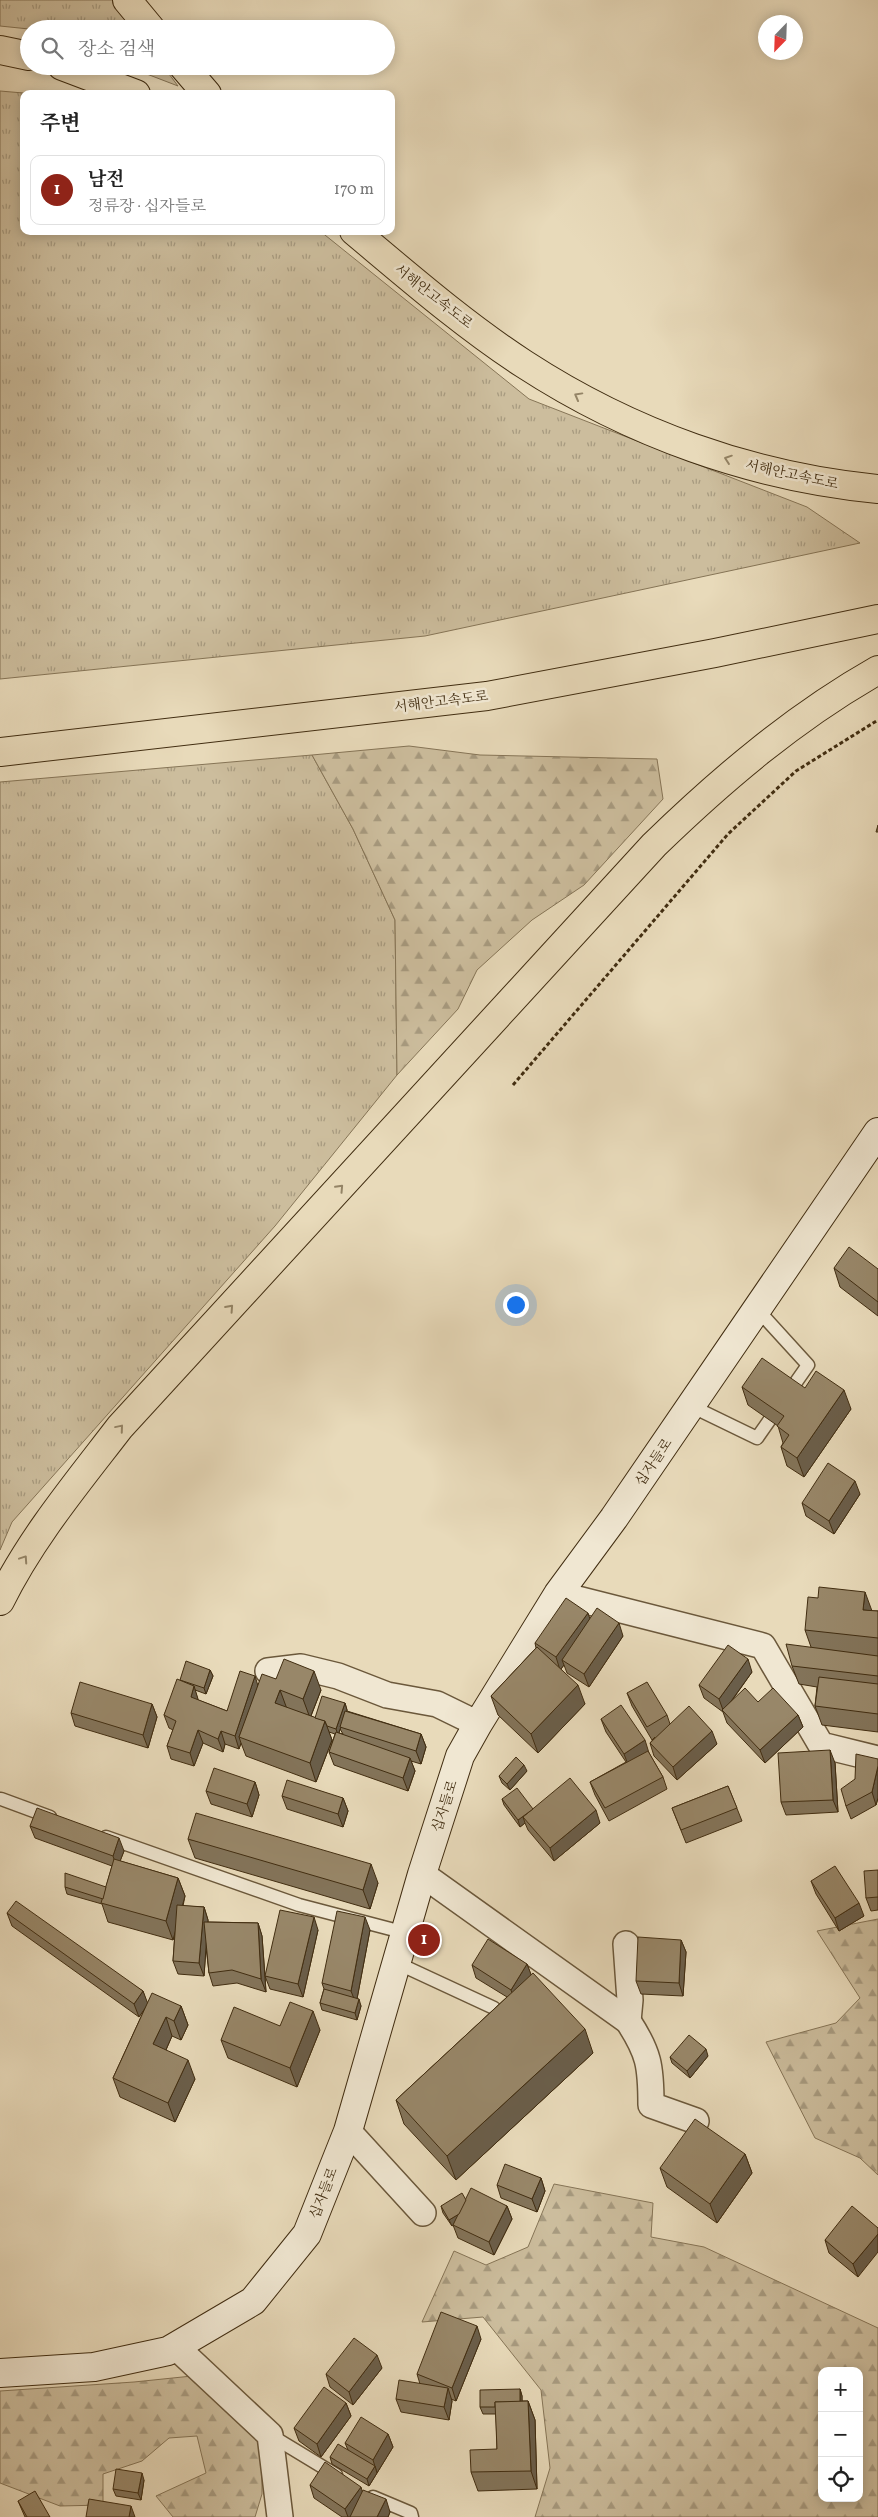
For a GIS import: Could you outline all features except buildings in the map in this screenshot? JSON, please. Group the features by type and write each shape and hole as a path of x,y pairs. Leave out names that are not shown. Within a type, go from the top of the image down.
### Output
{"highway":[{"path":"127,0 144,20"},
{"path":"0,50 20,54"},
{"path":"86,75 125,90"},
{"path":"190,75 203,90"},
{"name":"서해안고속도로","path":"359,235 523,363 595,406 674,440 752,467 826,483 878,489"},
{"name":"서해안고속도로","path":"0,752 488,696 706,655 878,619"},
{"path":"0,1601 12,1578 59,1506 120,1427 654,845 706,795 773,740 840,692 878,670"}],"main road":[{"name":"십자들로","path":"0,2373 94,2367 168,2351 253,2301 307,2234 348,2130 422,1874 460,1756 558,1594 614,1518 878,1132"}],"street":[{"path":"558,1594 763,1646 821,1745 878,1759"},
{"path":"268,1671 301,1667 338,1676 387,1695 437,1704 478,1724"},
{"path":"422,1874 628,2021 644,2045 651,2072 651,2105 696,2121"},
{"path":"626,1944 630,2000 628,2021"},
{"path":"348,2130 423,2213"},
{"path":"176,2347 270,2435 280,2517"}],"lane":[{"path":"691,1406 758,1438 808,1366 757,1309"},
{"path":"1,1799 66,1822"},
{"path":"94,1832 299,1905 406,1933"},
{"path":"397,1963 494,2008"},
{"path":"270,2435 348,2483"},
{"path":"364,2492 411,2513 412,2517"}],"path":[{"path":"513,1085 728,834 796,771 878,720"}],"green space":[{"path":"0,0 114,0 129,20 20,20 20,28 0,26"},
{"path":"149,75 170,75 178,86"},
{"path":"0,91 20,93 20,235 325,235 529,399 807,507 860,543 425,636 0,679"},
{"path":"409,746 480,755 657,759 663,799 584,885 532,920 477,970 458,1009 397,1075 395,920 353,829 312,755"},
{"path":"312,755 353,829 395,920 397,1075 275,1226 12,1522 0,1550 0,782"},
{"path":"878,1919 878,2175 860,2158 815,2138 766,2042 836,2023 860,1998 817,1931"},
{"path":"554,2184 653,2203 651,2237 704,2247 878,2328 878,2517 535,2517 550,2468 541,2390 483,2317 422,2322 454,2251 486,2265 528,2247"},
{"path":"192,2376 262,2443 262,2494 255,2517 173,2517 156,2496 206,2473 197,2436 169,2438 142,2461 103,2474 103,2505 60,2506 0,2483 0,2391"}],"place":[{"name":"남전","path":"424,1940"}]}
